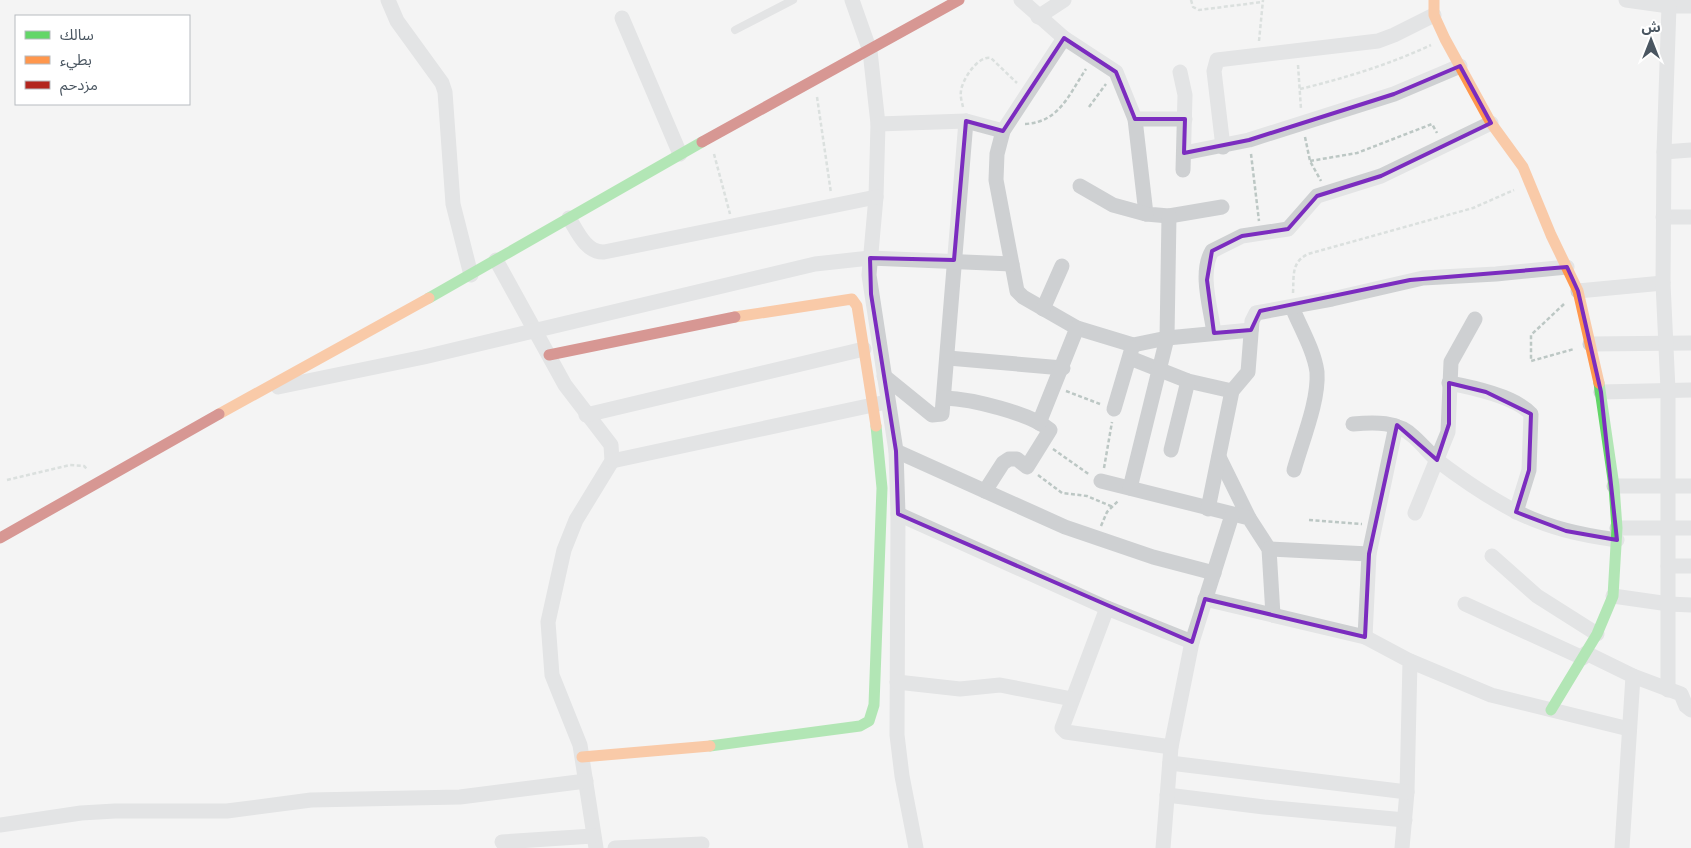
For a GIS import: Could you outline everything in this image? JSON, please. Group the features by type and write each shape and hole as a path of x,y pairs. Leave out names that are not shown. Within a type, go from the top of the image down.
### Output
{"street":[{"path":"388,0 397,21 442,83 445,92 453,204 471,275"},
{"path":"852,0 870,51 878,124 876,197 870,258 871,294 896,451 898,514 898,744 916,848"},
{"path":"0,538 260,390 471,275 680,154 960,0"},
{"path":"1021,0 1064,38 1116,72 1135,119 1146,214"},
{"path":"1038,17 1064,0"},
{"path":"1626,0 1669,6 1691,6"},
{"path":"1668,690 1668,390 1663,283 1663,217 1669,6"},
{"path":"1223,147 1215,84 1215,62 1221,58 1378,41 1394,35 1434,8 1444,39 1491,123 1514,152 1532,184 1551,235 1578,291 1600,392 1614,486 1617,534 1613,596 1609,610 1597,634 1551,710"},
{"path":"622,18 680,154"},
{"path":"1064,38 1003,131 997,154 996,180 1017,291 1043,309 1077,328 1131,351 1160,371 1188,381 1232,391"},
{"path":"1184,152 1223,147 1249,140 1394,94 1460,66"},
{"path":"1180,72 1185,95 1183,170"},
{"path":"1135,119 1185,119"},
{"path":"878,124 966,121 1003,131"},
{"path":"884,376 932,415 942,414 945,398 966,121"},
{"path":"1214,333 1206,280 1208,257 1212,251 1232,239 1261,232 1288,229 1317,196 1381,176 1445,147 1491,123"},
{"path":"1664,152 1691,150"},
{"path":"1080,186 1113,205 1146,214 1168,216 1222,207"},
{"path":"569,218 588,247 598,253 832,204 876,197"},
{"path":"1130,488 1167,338 1168,216"},
{"path":"1663,217 1691,217"},
{"path":"260,390 424,357 787,270 870,258 954,260 1012,264"},
{"path":"496,260 565,385 586,415 611,445 612,461 576,520 567,543 548,622 552,675 582,757 594,842 502,842"},
{"path":"1043,309 1062,266"},
{"path":"1208,509 1232,391 1248,372 1251,330 1254,317 1260,311 1292,307 1423,278 1496,274 1567,267"},
{"path":"1578,291 1663,283"},
{"path":"549,354 747,314 848,298 852,299 857,306 873,405 882,488 874,705 869,721 860,726 762,740 582,757"},
{"path":"1292,307 1310,349 1317,373 1316,394 1294,470"},
{"path":"1415,513 1446,438 1449,424 1449,383 1454,355 1475,319"},
{"path":"1039,423 1063,368 1077,328"},
{"path":"1131,351 1167,338 1251,330"},
{"path":"1590,344 1691,343"},
{"path":"586,415 864,349"},
{"path":"1114,409 1131,351"},
{"path":"948,358 1063,368"},
{"path":"1171,450 1188,381"},
{"path":"1449,383 1486,392 1522,407 1531,414 1530,470 1516,512"},
{"path":"1600,392 1691,390"},
{"path":"945,398 965,398 986,403 1039,423 1050,430 1027,467 1017,459 1009,459 1003,463 985,491"},
{"path":"612,461 889,402"},
{"path":"1353,424 1376,422 1396,426 1413,435 1437,460 1480,491 1516,512 1566,531 1617,534 1667,528 1691,528"},
{"path":"1364,636 1368,554 1396,426"},
{"path":"896,451 1096,539 1214,573"},
{"path":"1219,456 1249,518 1269,549 1274,615"},
{"path":"1101,481 1249,518"},
{"path":"1614,486 1691,486"},
{"path":"898,514 1107,608 1192,642"},
{"path":"1163,848 1171,747 1192,642 1232,515"},
{"path":"1269,549 1368,554"},
{"path":"1492,556 1537,596 1597,634"},
{"path":"1668,566 1691,566"},
{"path":"1613,596 1669,604 1691,605"},
{"path":"1205,599 1364,636 1410,662 1475,689 1629,729"},
{"path":"1465,604 1633,676 1681,694 1686,706 1691,710"},
{"path":"1107,608 1062,726 1064,730 1171,747"},
{"path":"1402,848 1407,792 1410,662"},
{"path":"1622,848 1633,676"},
{"path":"897,682 960,689 1000,685 1072,699"},
{"path":"1170,763 1407,792"},
{"path":"0,825 81,813 227,811 311,800 460,796 586,781"},
{"path":"1167,795 1264,807 1405,820"},
{"path":"615,848 702,844"}],"lane":[{"path":"735,30 794,0"}],"path":[{"path":"1191,0 1193,7 1199,10 1262,1 1258,55"},
{"path":"1300,88 1338,80 1395,62 1444,39"},
{"path":"1297,51 1302,122 1310,161 1326,192"},
{"path":"1003,131 1021,124 1036,123 1058,112 1094,57"},
{"path":"966,121 960,94 961,87 977,61 983,58 991,58 1027,92"},
{"path":"1089,107 1116,72"},
{"path":"814,81 832,204"},
{"path":"1310,161 1357,153 1432,124 1445,147"},
{"path":"710,138 733,225"},
{"path":"1249,140 1255,200 1261,232"},
{"path":"1292,307 1294,265 1300,258 1473,208 1532,184"},
{"path":"1578,291 1531,335 1531,361 1590,344"},
{"path":"1043,442 1101,481 1114,409 1055,387"},
{"path":"7,480 78,464 84,466 89,471 96,484"},
{"path":"1027,467 1062,493 1087,496 1113,507"},
{"path":"1096,539 1107,512 1130,488"},
{"path":"1308,520 1374,525"}],"highlighted area":[{"path":"1064,38 1116,72 1135,119 1185,119 1184,153 1249,140 1394,94 1460,66 1491,123 1381,176 1317,196 1288,229 1242,236 1212,251 1207,280 1214,333 1251,330 1260,311 1410,280 1567,267 1578,291 1601,392 1617,540 1566,531 1516,512 1529,470 1531,414 1486,392 1449,383 1449,424 1437,460 1397,425 1369,554 1365,637 1205,599 1192,642 898,514 896,451 871,294 870,258 954,260 966,121 1003,131"}],"traffic: fast":[{"path":"429,298 702,142"},
{"path":"1551,710 1597,634 1613,596 1617,528 1614,486 1599,383"},
{"path":"710,746 860,726 869,721 874,705 882,488 876,426"}],"traffic: slow":[{"path":"1434,0 1434,15 1445,39 1491,123 1523,167 1551,235 1578,291 1599,383"},
{"path":"219,414 429,298"},
{"path":"735,317 852,299 857,306 876,426"},
{"path":"582,757 710,746"}],"traffic: jam":[{"path":"702,142 959,0"},
{"path":"549,355 735,317"},
{"path":"0,538 219,414"}]}
